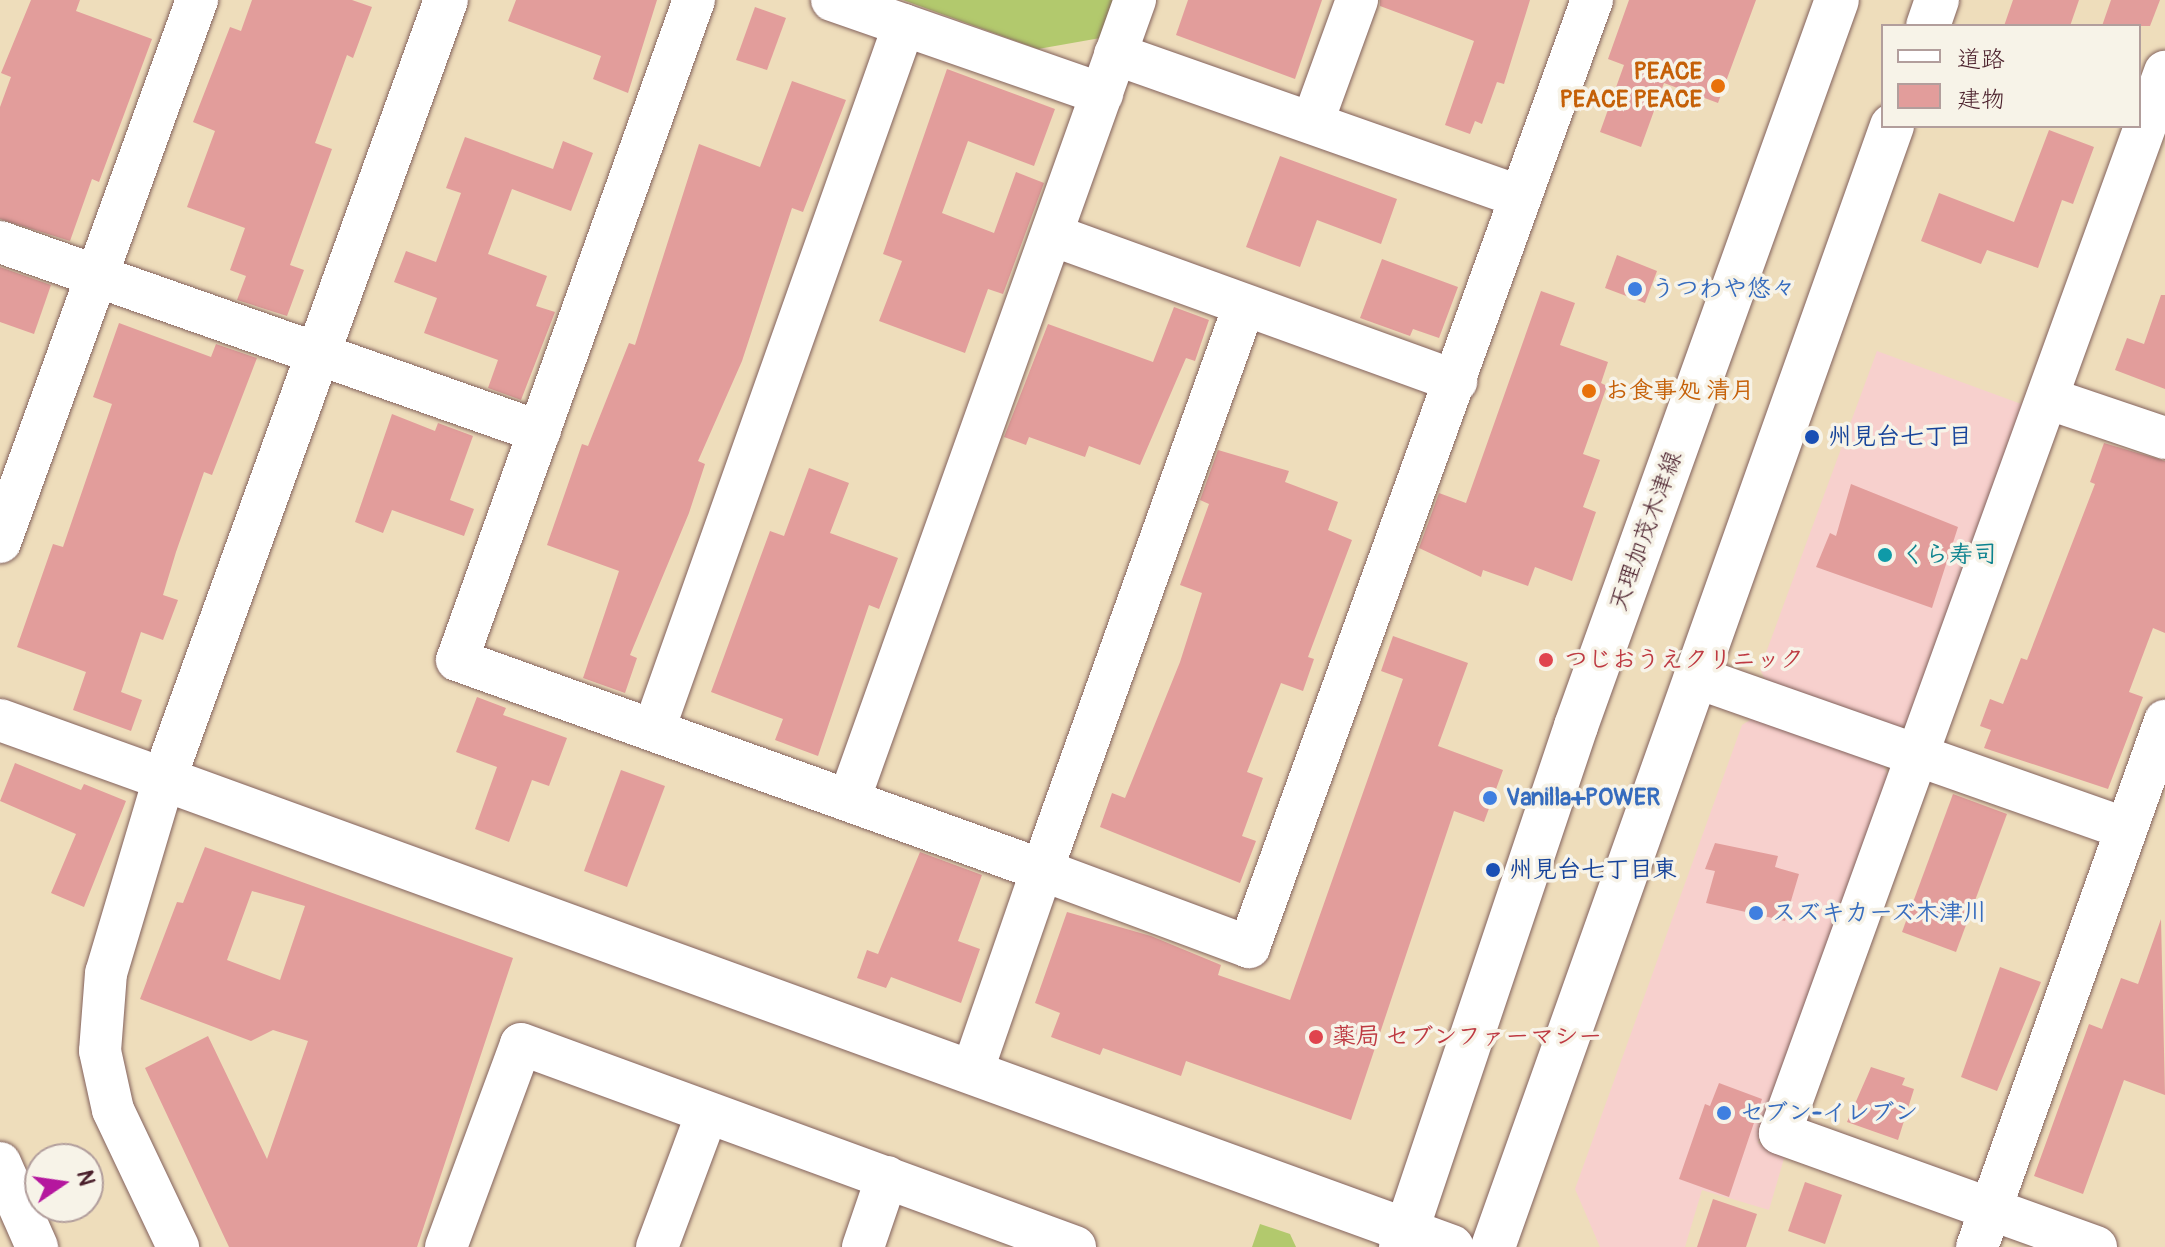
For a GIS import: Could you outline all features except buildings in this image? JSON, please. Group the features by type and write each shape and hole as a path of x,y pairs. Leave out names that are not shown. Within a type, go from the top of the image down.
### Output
{"main road":[{"path":"446,0 164,779 972,1072 1404,1239 1452,1247"},
{"name":"天理加茂木津線","path":"1404,1239 1576,726 1837,0"},
{"path":"1929,24 1937,0"},
{"path":"1493,1247 1891,128"}],"street":[{"path":"0,542 197,0"},
{"path":"694,0 457,660 1249,947 1592,0"},
{"path":"832,0 1102,94"},
{"path":"849,800 1135,0"},
{"path":"1313,121 1357,0"},
{"path":"654,729 904,25"},
{"path":"1115,54 1313,121 1520,197"},
{"path":"2096,1247 1984,1228 1780,1133 1916,755 2050,399 2165,72"},
{"path":"1052,235 1456,381"},
{"path":"0,242 540,432"},
{"path":"972,1072 1244,306"},
{"path":"2050,399 2165,438"},
{"path":"1695,677 2126,829"},
{"path":"0,720 164,779 106,973 100,1051 113,1110 178,1247"},
{"path":"1984,1228 2165,721"},
{"path":"446,1247 521,1044 1072,1247"},
{"path":"657,1247 707,1113"},
{"path":"0,1163 37,1247"},
{"path":"863,1247 887,1177"}],"shaded area":[{"path":"1877,351 2024,405 1911,723 1891,732 1768,687 1760,669"},
{"path":"1758,715 1879,758 1891,781 1758,1143 1785,1155 1769,1210 1702,1190 1685,1247 1600,1247 1575,1189 1742,725"}],"green space":[{"path":"903,0 1118,0 1106,37 1038,49"},
{"path":"1260,1224 1290,1234 1296,1247 1252,1247"}],"place":[{"name":"PEACE PEACE PEACE","path":"1718,86"},
{"name":"うつわや悠々","path":"1635,289"},
{"name":"お食事処 清月","path":"1589,391"},
{"name":"州見台七丁目","path":"1812,437"},
{"name":"くら寿司","path":"1885,555"},
{"name":"つじおうえクリニック","path":"1546,660"},
{"name":"Vanilla+POWER","path":"1490,798"},
{"name":"州見台七丁目東","path":"1493,870"},
{"name":"スズキカーズ木津川","path":"1756,913"},
{"name":"薬局 セブンファーマシー","path":"1316,1037"},
{"name":"セブン-イレブン","path":"1724,1113"}]}
